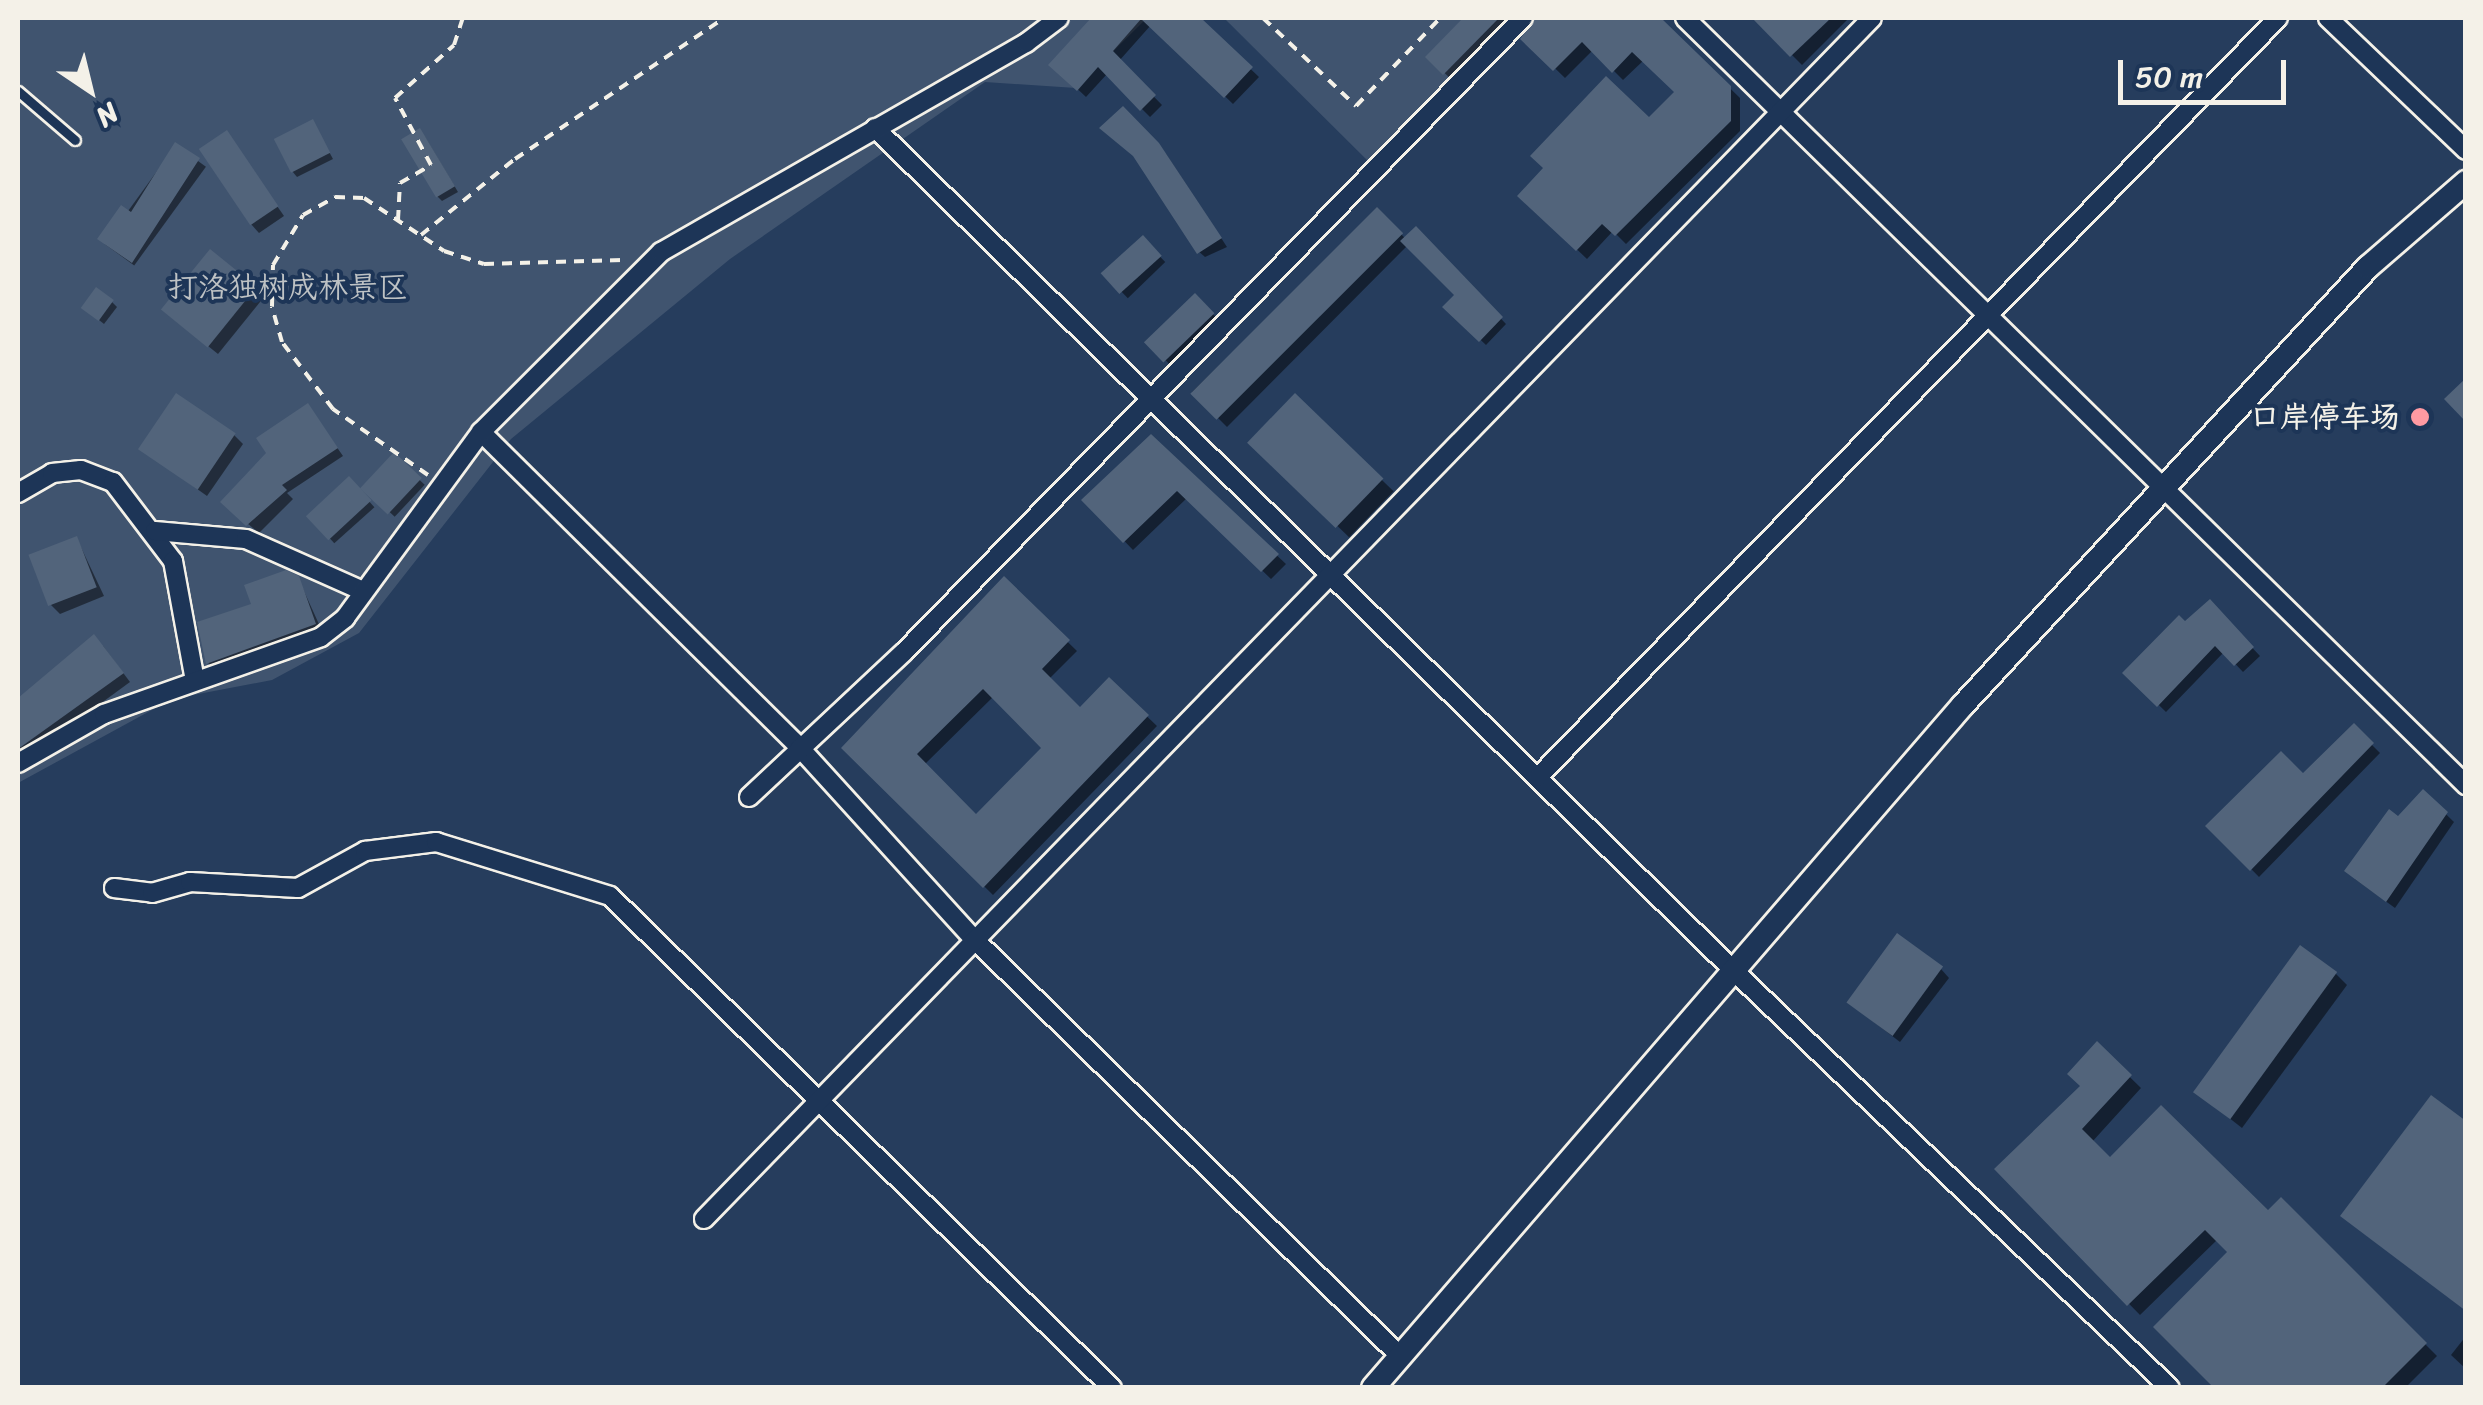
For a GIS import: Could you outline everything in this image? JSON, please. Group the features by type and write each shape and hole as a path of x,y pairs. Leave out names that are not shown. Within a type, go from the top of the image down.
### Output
{"street":[{"path":"18,764 71,728 321,637 363,591 480,432 647,266 1058,18"},
{"path":"749,797 904,652 1523,18"},
{"path":"1684,18 2466,785"},
{"path":"704,1219 817,1098 1872,18"},
{"path":"1538,777 1985,312 2278,18"},
{"path":"2328,18 2466,150"},
{"path":"875,128 1734,971 2170,1388"},
{"path":"1373,1388 1964,705 2368,267 2466,182"},
{"path":"480,432 800,748 973,938 1401,1357"},
{"path":"18,493 52,473 97,473 155,531 175,566 194,681"},
{"path":"155,531 246,539 363,591"},
{"path":"114,888 152,892 190,882 298,888 331,864 366,852 436,842 580,883 610,896 1112,1388"}],"lane":[{"path":"18,91 75,140"}],"path":[{"path":"398,220 400,183 430,165 395,98 454,45 463,18"},
{"path":"421,234 515,158 724,18"},
{"path":"1262,18 1356,106 1440,18"},
{"path":"440,484 333,409 282,342 272,306 273,265 303,215 335,197 364,198 444,251 484,264 612,258 647,266"}],"green space":[{"name":"打洛独树成林景区","path":"18,18 1147,18 1076,88 985,82 730,259 511,439 359,633 272,680 172,699 18,783"},
{"path":"1224,18 1511,18 1370,163"}],"building":[{"path":"1091,18 1201,18 1253,67 1224,98 1141,19 1113,51 1156,95 1140,111 1098,67 1077,91 1048,65"},
{"path":"1463,18 1499,18 1443,75 1425,57"},
{"path":"1535,18 1661,18 1731,86 1731,121 1615,236 1602,224 1576,251 1517,196 1543,168 1530,156 1606,76 1649,117 1674,92 1632,52 1612,73 1582,42 1553,71 1520,39"},
{"path":"1752,18 1831,18 1790,57"},
{"path":"1123,106 1159,143 1222,238 1197,254 1133,156 1099,128"},
{"path":"313,119 330,153 291,173 274,139"},
{"path":"420,128 455,186 436,198 401,139"},
{"path":"227,130 278,206 250,225 199,149"},
{"path":"175,142 200,158 132,263 97,239 121,205 131,212"},
{"path":"1377,207 1403,233 1216,420 1190,394"},
{"path":"1416,226 1503,317 1479,342 1442,307 1454,295 1400,241"},
{"path":"1143,235 1162,256 1119,294 1101,273"},
{"path":"210,249 257,287 208,347 161,310"},
{"path":"96,287 114,300 99,321 81,308"},
{"path":"1195,293 1214,313 1163,362 1144,342"},
{"path":"2466,378 2466,422 2444,399"},
{"path":"176,393 236,433 198,490 138,449"},
{"path":"1295,393 1383,478 1336,528 1247,443"},
{"path":"308,403 338,448 282,485 287,490 246,526 220,502 266,453 256,438"},
{"path":"1151,434 1279,554 1261,572 1177,491 1123,543 1081,500"},
{"path":"394,452 422,478 388,514 360,489"},
{"path":"349,476 372,500 328,540 306,516"},
{"path":"77,536 97,587 48,606 28,555"},
{"path":"286,570 299,576 316,624 206,664 197,622 251,604 244,585"},
{"path":"1004,576 1070,640 1042,669 1080,707 1109,677 1149,715 983,888 841,748","holes":["983,689 1041,748 976,814 917,754"]},
{"path":"2210,599 2254,647 2234,666 2215,646 2157,707 2122,673 2179,615 2185,621"},
{"path":"94,634 124,673 18,749 18,698"},
{"path":"2354,723 2374,743 2250,871 2205,826 2281,751 2303,773"},
{"path":"2423,789 2448,812 2386,902 2344,871 2389,809 2398,816"},
{"path":"1897,933 1943,967 1893,1036 1846,1003"},
{"path":"2300,945 2337,972 2230,1119 2193,1092"},
{"path":"2097,1041 2132,1075 2082,1129 2110,1157 2161,1105 2268,1210 2281,1197 2427,1343 2382,1388 2214,1388 2153,1327 2227,1252 2205,1230 2127,1306 1994,1169 2080,1086 2067,1074"},
{"path":"2431,1095 2466,1121 2466,1311 2340,1216"}],"place":[{"name":"口岸停车场","path":"2420,417"}]}
